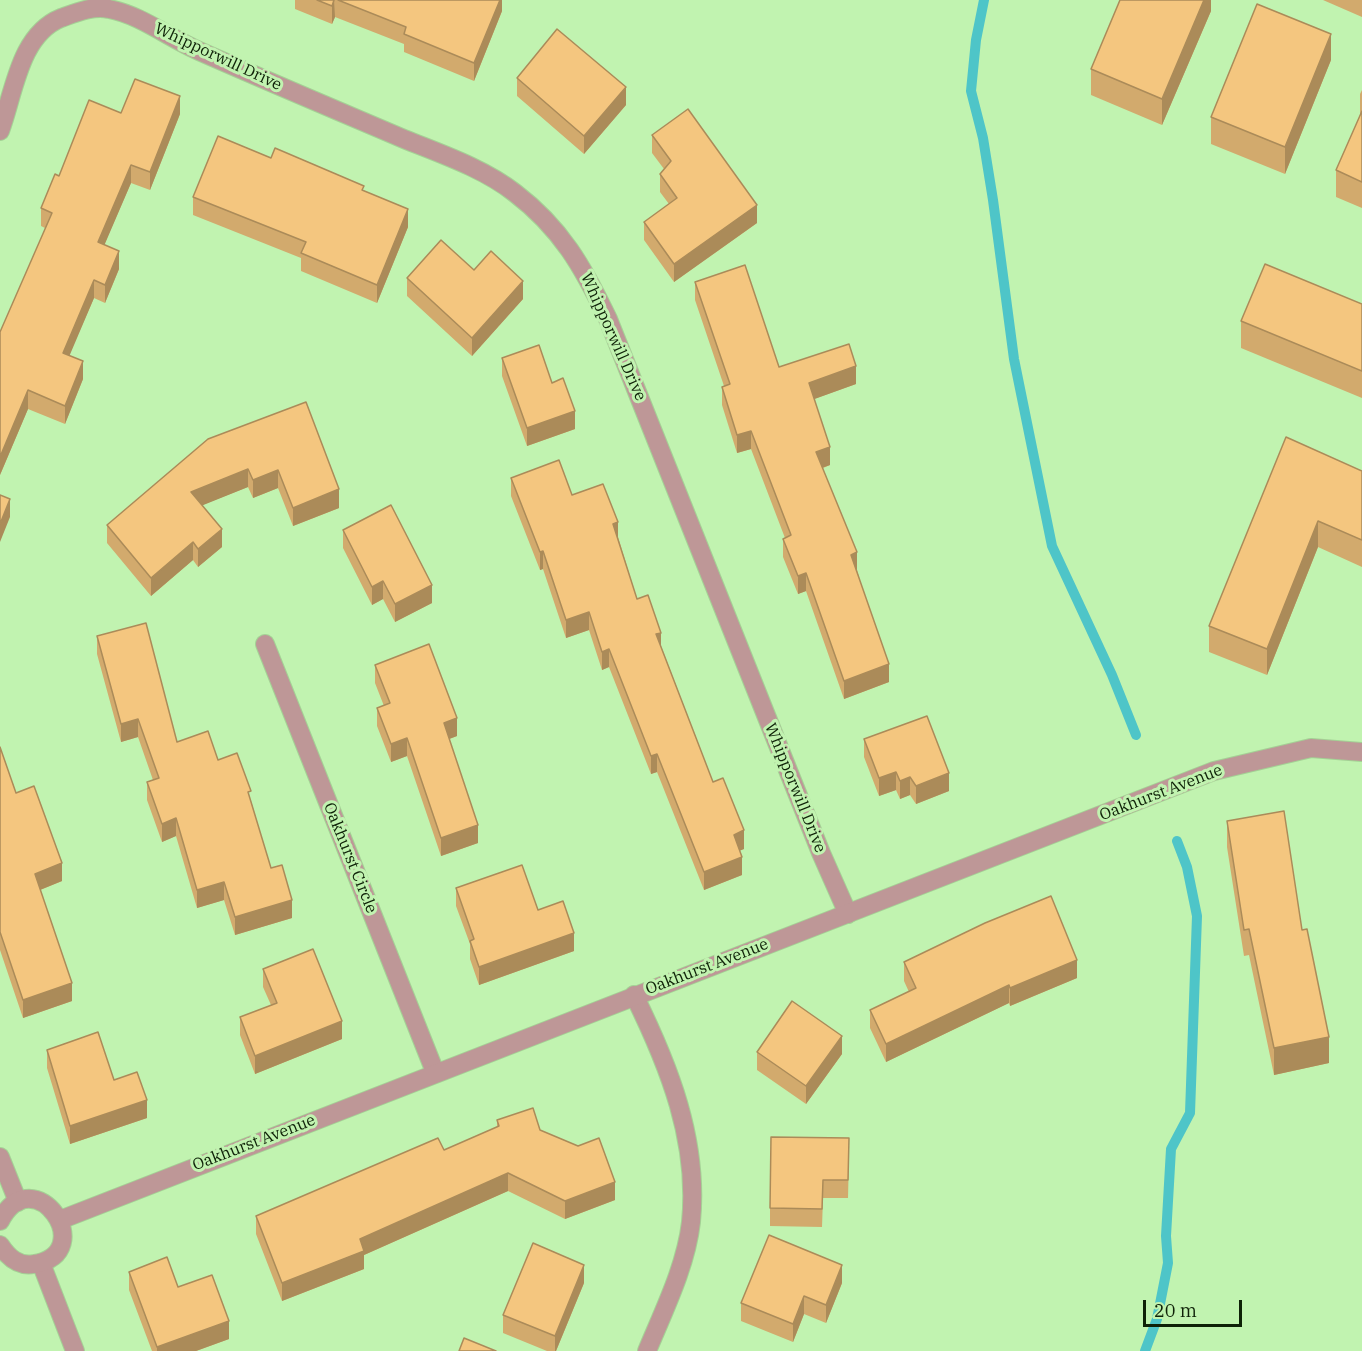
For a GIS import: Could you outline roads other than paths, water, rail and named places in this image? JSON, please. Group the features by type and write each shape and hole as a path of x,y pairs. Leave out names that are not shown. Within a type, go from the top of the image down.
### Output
{"street":[{"name":"Whipporwill Drive","path":"0,131 15,79 28,50 43,30 59,19 87,10 107,8 132,16 196,50 486,175 512,190 557,231 578,259 608,319 820,853 848,915"},
{"name":"Oakhurst Circle","path":"265,644 435,1072"},
{"name":"Oakhurst Avenue","path":"60,1220 435,1072 848,915 1214,771 1311,748 1362,752"},
{"path":"634,995 660,1048 680,1108 689,1145 692,1186 691,1224 684,1252 673,1288 647,1351"},
{"path":"0,1157 18,1202"},
{"path":"0,1221 8,1209 18,1202 31,1200 44,1202 54,1210 60,1220 63,1233 60,1246 53,1256 41,1263 30,1265 17,1263 6,1255 0,1245"},
{"path":"41,1263 75,1351"}],"waterway":[{"path":"984,0 976,40 971,91 983,138 993,200 1014,359 1052,546 1112,675 1136,735"},
{"path":"1145,1351 1157,1319 1168,1263 1166,1236 1171,1149 1190,1113 1197,916 1187,867 1177,841"}]}
